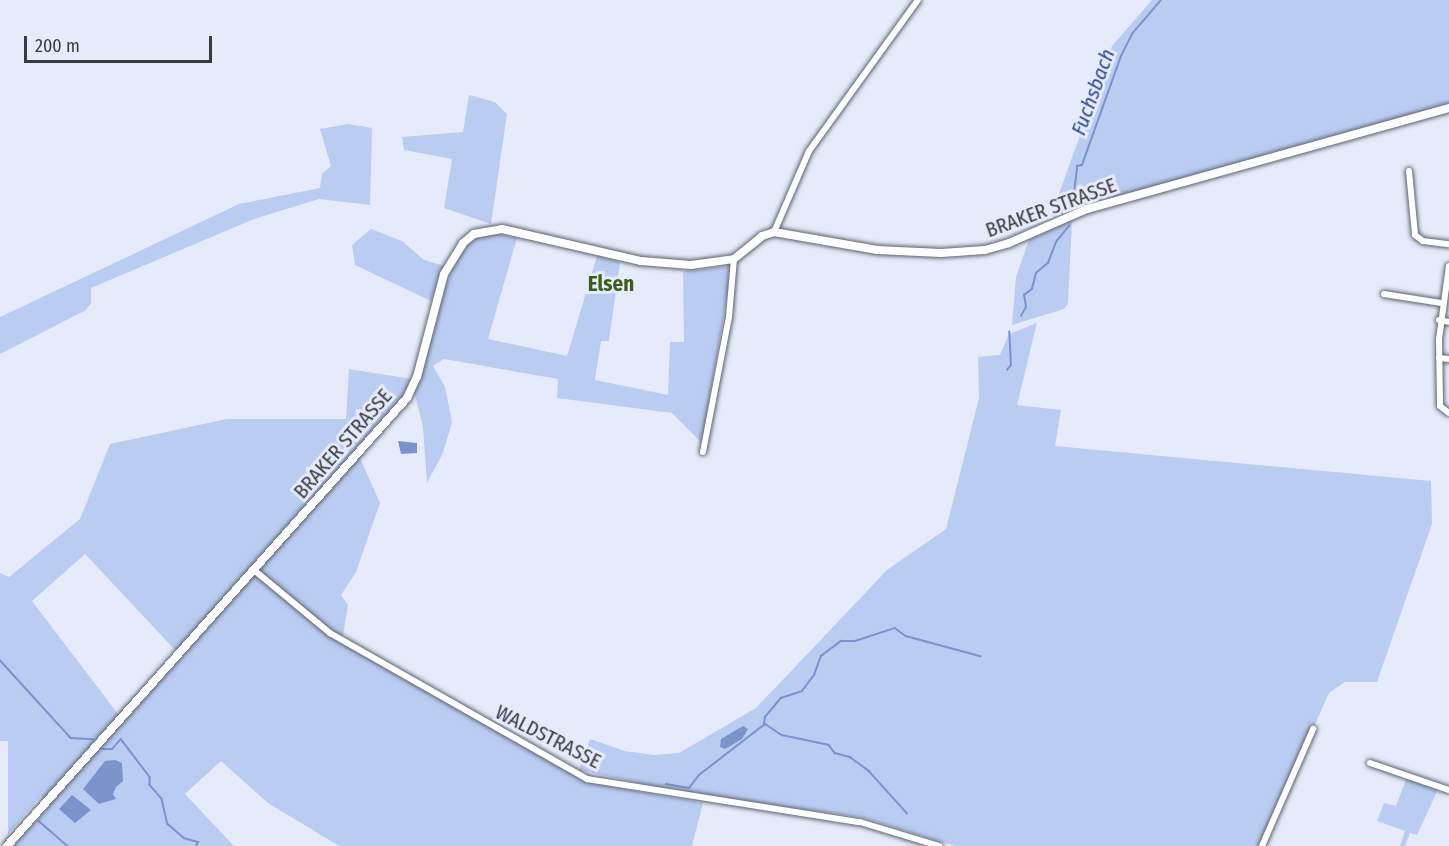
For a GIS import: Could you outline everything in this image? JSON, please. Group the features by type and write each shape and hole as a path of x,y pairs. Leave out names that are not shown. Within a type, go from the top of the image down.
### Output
{"main road":[{"name":"BRAKER STRASSE","path":"7,846 412,390 444,274 463,243 474,234 502,229 656,263 709,265 734,259 762,236 774,232 887,251 985,250 1010,243 1088,209 1449,108"}],"street":[{"path":"774,232 809,150 918,0"},
{"path":"1409,171 1416,235 1423,241 1449,244"},
{"path":"703,452 728,327 734,259"},
{"path":"1449,266 1439,320 1441,409 1449,413"},
{"path":"1384,294 1441,303"},
{"path":"1439,320 1449,322"},
{"path":"1439,358 1449,359"},
{"name":"WALDSTRASSE","path":"254,570 330,633 587,779 860,822 939,846"},
{"path":"1262,846 1313,729"},
{"path":"1370,763 1449,790"}],"shaded area":[{"path":"1152,0 1449,0 1449,105 1051,216 1112,46"},
{"path":"469,95 495,102 507,114 491,224 444,208 452,159 404,150 402,137 463,132"},
{"path":"348,124 372,128 370,205 319,199 254,219 91,288 91,303 86,310 0,354 0,317 239,204 320,188 322,174 331,166 320,129"},
{"path":"1072,220 1068,303 1064,309 1012,325 1016,277 1029,240"},
{"path":"371,229 402,241 424,260 445,266 431,301 355,265 352,245"},
{"path":"493,233 517,238 488,339 567,356 597,256 620,262 609,341 601,341 595,380 668,395 670,342 684,342 683,271 732,266 702,443 672,413 557,398 558,379 444,359 433,366 445,387 452,422 443,453 427,483 423,427 414,391 360,458 380,503 356,572 341,595 348,605 342,642 590,783 703,803 692,846 339,846 268,803 221,761 185,794 234,846 14,846 50,805 41,796 8,834 8,741 0,741 0,573 9,577 80,519 110,444 227,419 346,419 349,369 412,379 454,263 472,239","holes":["85,554 176,651 118,714 32,601"]},
{"path":"1037,323 1017,405 1061,410 1055,446 1431,481 1432,524 1377,682 1345,682 1329,693 1260,846 955,846 861,817 691,794 579,770 590,739 625,751 654,755 679,753 756,708 887,570 946,529 979,398 978,357 1000,355 1009,334"},
{"path":"398,441 417,443 417,453 401,454"},
{"path":"743,726 748,729 742,739 725,749 720,747 721,739"},
{"path":"115,760 122,763 123,781 116,787 113,794 116,799 99,804 83,789 105,761"},
{"path":"1408,774 1440,785 1417,835 1410,833 1405,846 1400,846 1405,831 1377,821 1384,803 1396,806"},
{"path":"72,795 91,810 75,823 59,809"}],"waterway":[{"name":"Fuchsbach","path":"1073,201 1077,166 1082,165 1121,56 1132,34 1161,0"},
{"name":"Fuchsbach","path":"1021,316 1026,307 1024,295 1032,289 1036,273 1048,263 1056,242 1069,226"},
{"name":"Fuchsbach","path":"1007,370 1011,365 1009,332"},
{"path":"666,784 689,788 699,775 764,725 765,717 781,698 802,691 814,675 821,656 841,641 855,641 895,628 906,636 980,656"},
{"path":"0,660 71,738 93,739"},
{"path":"764,723 782,735 829,745 835,753 850,757 869,771 907,813"},
{"path":"102,749 112,749 121,739 150,777 150,785 162,799 168,824 184,838 198,842 197,846"},
{"path":"39,821 68,846"}],"district":[{"name":"Elsen","path":"611,284"}]}
